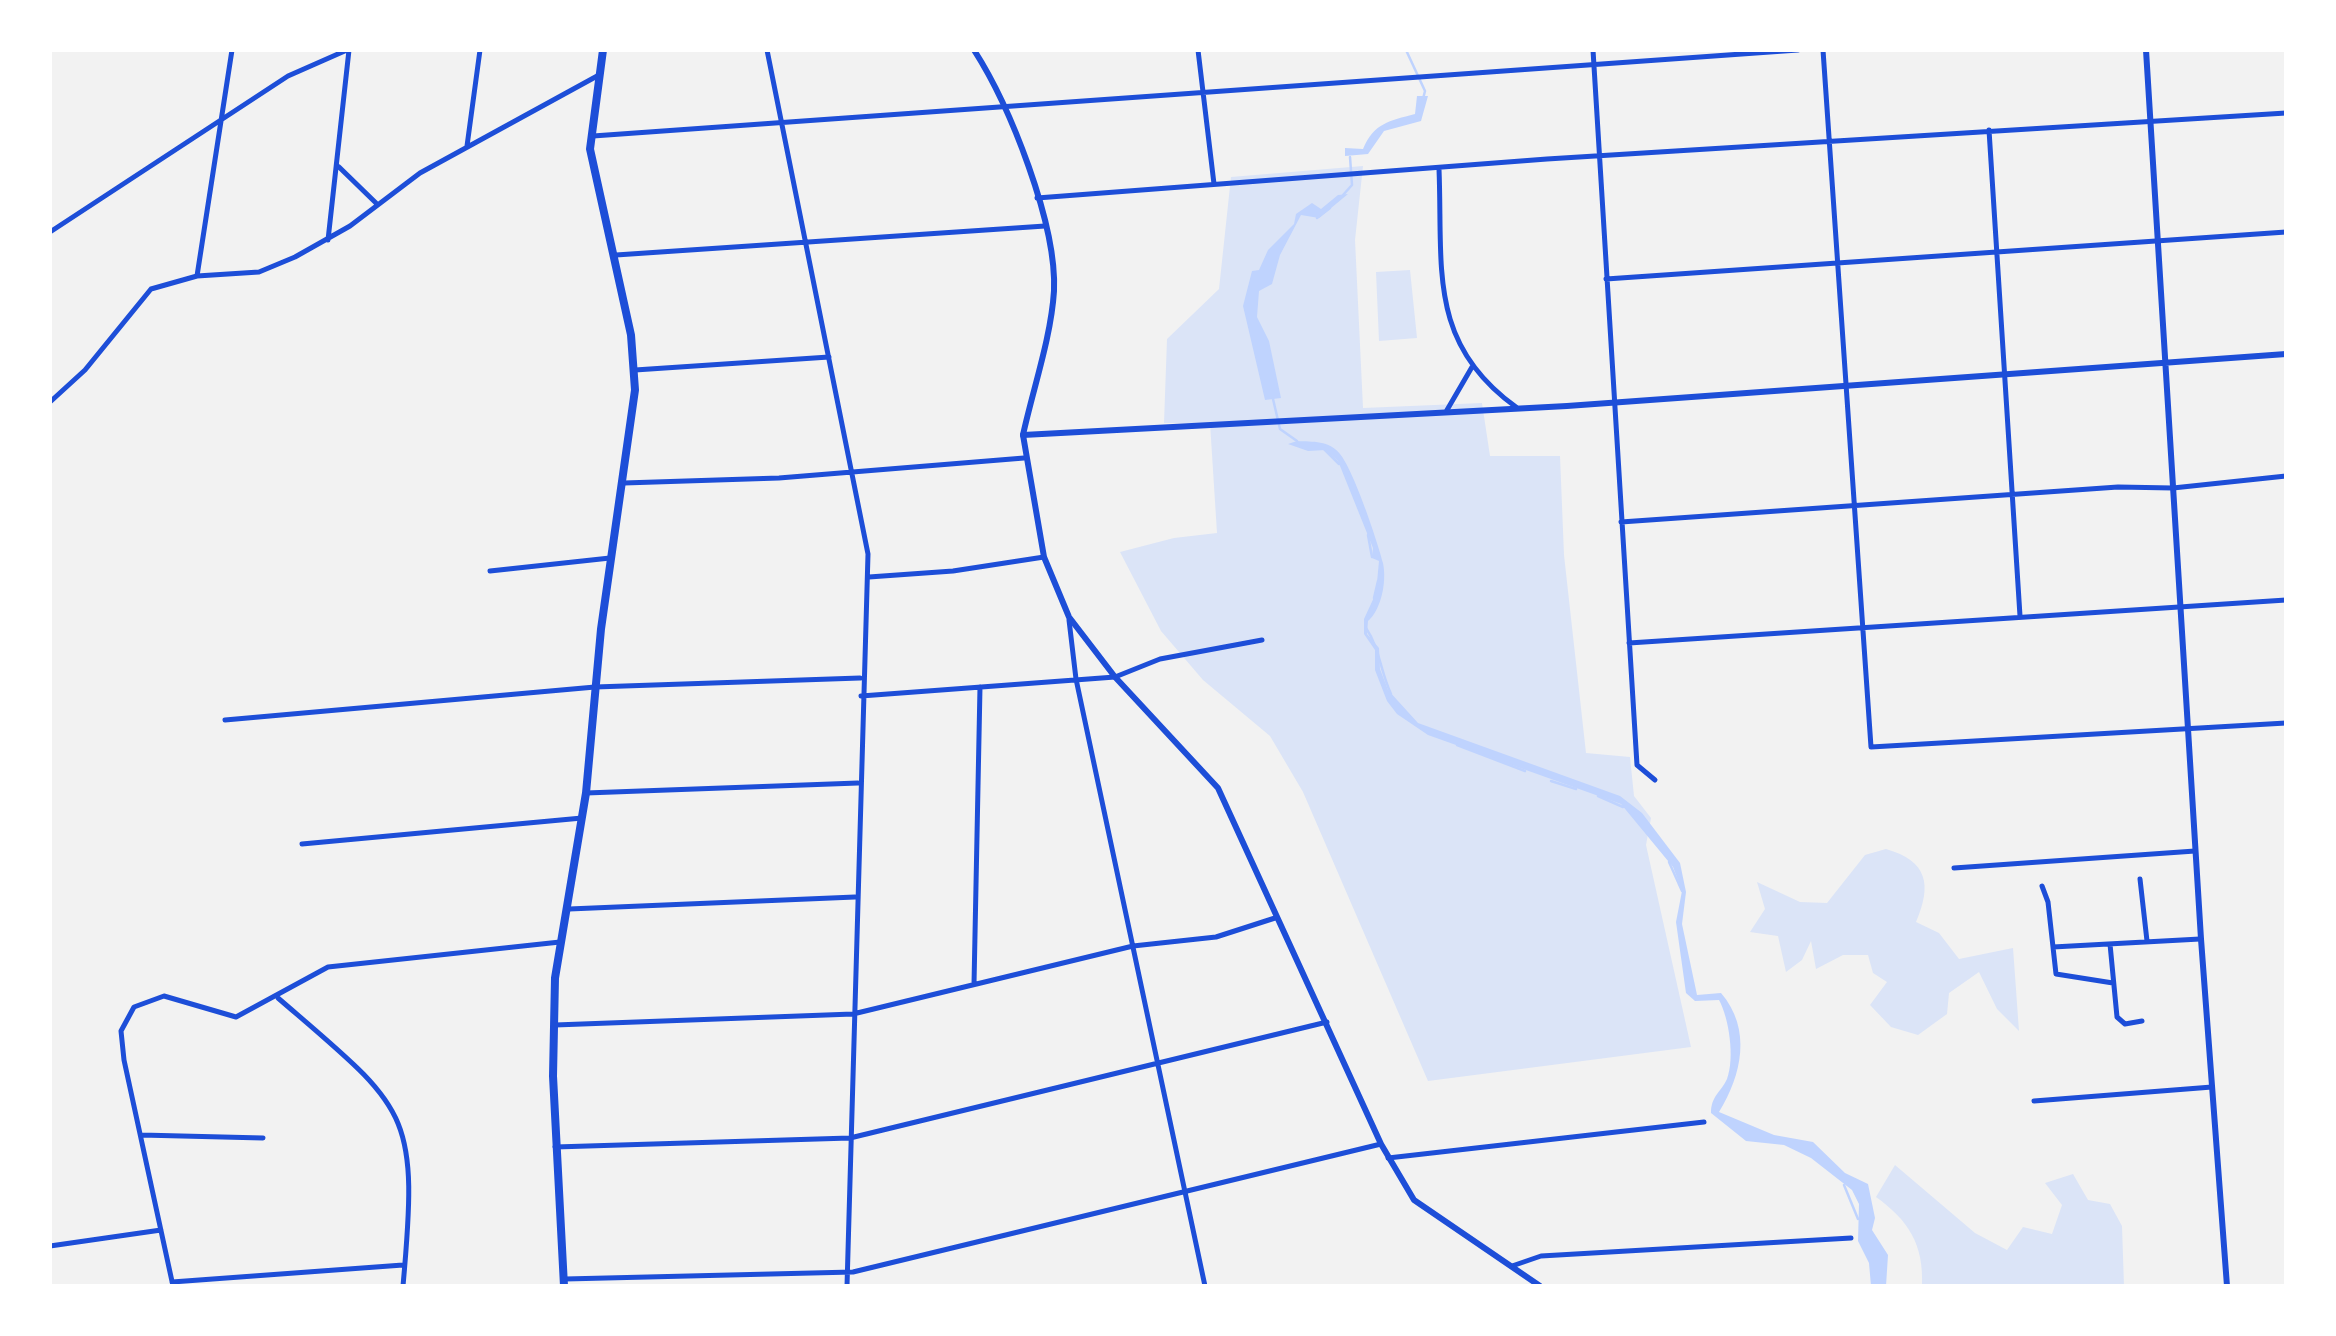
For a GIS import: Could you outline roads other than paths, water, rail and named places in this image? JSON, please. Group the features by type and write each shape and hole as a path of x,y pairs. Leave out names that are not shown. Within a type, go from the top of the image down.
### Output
{"main road":[{"path":"564,1283 556,1147 555,1025 560,942 569,909 586,793 595,687 624,483 635,370 616,256 595,184 592,136 602,50"}],"street":[{"path":"198,276 232,50"},
{"path":"50,232 288,76 348,50 339,166 328,240"},
{"path":"466,148 480,50"},
{"path":"767,50 852,474 868,577 861,678 847,1286"},
{"path":"974,50 1007,108 1052,249 1054,295 1023,435 1024,458 1044,557 1069,617 1115,677 1218,788 1381,1144 1414,1200 1540,1286"},
{"path":"1198,50 1214,184"},
{"path":"1593,50 1636,765 1655,780"},
{"path":"592,136 1007,108 1204,89 1798,50"},
{"path":"1824,50 1835,264 1870,746 1880,750 2286,723"},
{"path":"2146,50 2200,938 2227,1286"},
{"path":"50,402 89,366 143,294 159,284 198,276 259,272 328,240 466,148 599,75"},
{"path":"1036,198 1827,140 2286,112"},
{"path":"1989,130 2020,616"},
{"path":"339,166 377,204"},
{"path":"1439,168 1447,314 1455,343 1472,367 1516,407"},
{"path":"616,256 1045,226"},
{"path":"1606,279 2286,232"},
{"path":"1023,435 1516,407 2286,354"},
{"path":"635,370 829,357"},
{"path":"1447,410 1472,367"},
{"path":"624,483 852,474 1024,458"},
{"path":"1621,522 2174,488 2286,476"},
{"path":"490,571 613,557"},
{"path":"868,577 953,571 1044,557"},
{"path":"1629,643 2286,600"},
{"path":"1069,617 1076,679 1205,1286"},
{"path":"861,696 1115,677 1160,658 1262,640"},
{"path":"225,720 595,687 861,678"},
{"path":"974,984 980,687"},
{"path":"586,793 859,782"},
{"path":"302,844 582,818"},
{"path":"1954,868 2196,850"},
{"path":"2140,879 2147,942"},
{"path":"2042,886 2056,974 2113,983"},
{"path":"569,909 856,897"},
{"path":"555,1025 853,1014 1132,946 1201,940 1275,918"},
{"path":"2054,947 2200,938"},
{"path":"405,1264 172,1284 121,1038 134,1007 164,996 236,1016 278,998 308,976 334,966 560,942"},
{"path":"2110,944 2119,1020 2142,1021"},
{"path":"278,998 367,1074 398,1118 411,1174 403,1286"},
{"path":"556,1147 850,1138 1326,1022"},
{"path":"2034,1101 2212,1087"},
{"path":"1388,1158 1704,1122"},
{"path":"141,1135 263,1138"},
{"path":"564,1283 847,1272 1381,1144"},
{"path":"50,1246 161,1230"},
{"path":"1512,1266 1541,1256 1851,1238"}],"water":[{"path":"1417,96 1428,96 1421,121 1384,131 1368,154 1345,156 1345,148 1363,149 1383,124 1415,114"},
{"path":"1348,194 1319,218 1301,215 1280,255 1272,284 1259,291 1257,317 1269,341 1281,398 1265,400 1243,306 1252,271 1259,270 1268,250 1294,224 1296,214 1312,203 1321,209 1338,195"},
{"path":"1297,441 1336,449 1365,507 1384,570 1382,595 1368,621 1367,634 1379,648 1380,669 1388,690 1418,723 1620,796 1642,813 1680,863 1686,892 1682,924 1697,995 1721,993 1731,1007 1740,1037 1738,1068 1719,1112 1774,1135 1813,1142 1845,1173 1868,1184 1875,1218 1872,1230 1888,1255 1886,1286 1871,1286 1869,1263 1858,1241 1859,1204 1852,1190 1811,1158 1784,1145 1746,1141 1711,1113 1729,1070 1731,1050 1726,1017 1719,1000 1695,1001 1686,993 1676,922 1682,891 1673,867 1621,804 1428,735 1397,714 1387,701 1375,670 1375,650 1364,634 1364,619 1376,593 1379,561 1372,558 1373,548 1338,461 1326,450 1308,451 1288,444"}],"waterway":[{"path":"1406,50 1425,91 1423,99"},
{"path":"1343,195 1352,185 1350,157"},
{"path":"1317,218 1330,208"},
{"path":"1273,399 1280,429 1297,441"},
{"path":"1324,449 1339,464"},
{"path":"1368,535 1372,557"},
{"path":"1374,598 1378,581"},
{"path":"1366,628 1391,694"},
{"path":"1457,745 1525,771"},
{"path":"1551,781 1576,789"},
{"path":"1598,796 1623,807"},
{"path":"1669,862 1682,891"},
{"path":"1844,1185 1858,1219"}]}
